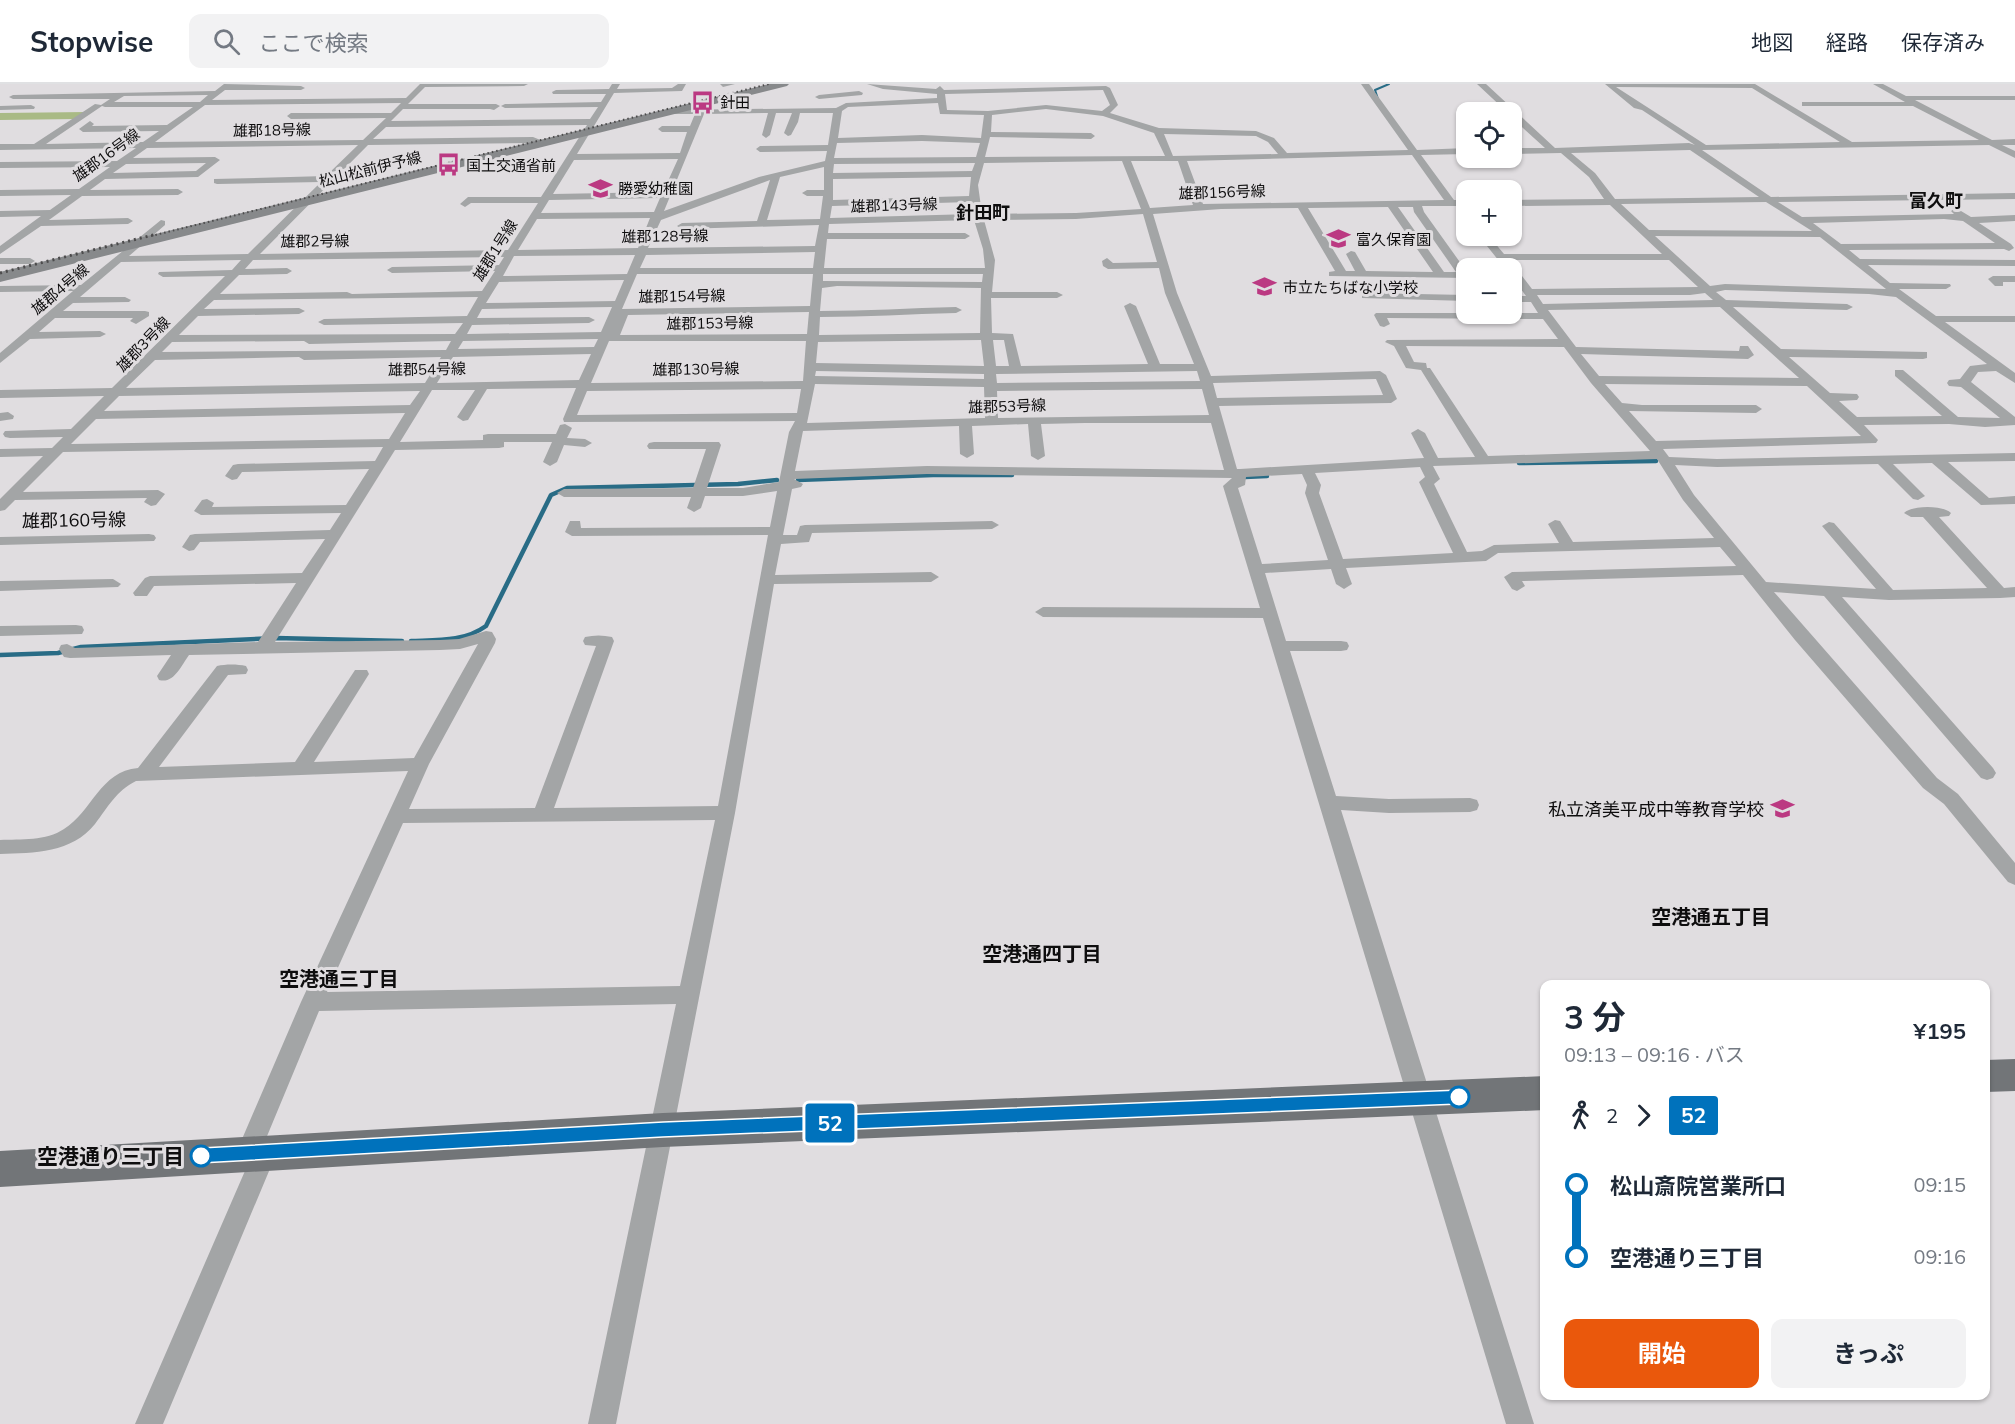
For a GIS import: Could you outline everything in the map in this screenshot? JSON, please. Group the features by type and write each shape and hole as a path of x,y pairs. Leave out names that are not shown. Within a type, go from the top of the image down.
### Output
{"main road":[{"name":"松山松前伊予線","path":"0,286 138,243 544,143 590,127 669,112 783,84"},
{"path":"1990,1076 2015,1075"},
{"path":"0,1169 257,1152 663,1130 1540,1093"}],"street":[{"path":"423,84 524,84"},
{"name":"雄郡3号線","path":"5,500 117,392 423,84"},
{"path":"512,92 519,84"},
{"path":"556,92 614,88 676,90 682,84"},
{"path":"602,1424 726,813 766,580 786,480 801,422 809,378 816,285 828,198 831,144 840,108 850,84"},
{"path":"871,84 940,92 1106,88 1116,85"},
{"path":"1365,84 1413,152 1456,200"},
{"path":"1481,84 1500,102"},
{"path":"1608,84 1754,86 1849,144"},
{"path":"1608,84 1637,106 1645,108 1702,146"},
{"path":"1877,84 1900,98 2015,155"},
{"path":"1917,86 1937,98"},
{"path":"1,105 28,88"},
{"path":"37,146 122,94 223,88 301,88"},
{"name":"雄郡16号線","path":"0,251 223,88"},
{"name":"雄郡1号線","path":"266,642 459,338 485,294 490,280 510,253 523,242 533,216 614,88"},
{"path":"1104,114 1114,105 1106,88"},
{"path":"819,96 882,92"},
{"path":"669,112 796,112 895,104 940,92"},
{"path":"940,92 945,113 988,113 1037,107 1059,113 1104,114 1158,131 1246,132 1264,135 1273,141 1284,156"},
{"path":"76,107 408,100 494,93 492,95"},
{"path":"13,97 119,96"},
{"path":"1900,98 2015,98"},
{"path":"383,124 429,125 469,120 492,111 496,106 408,100"},
{"path":"505,106 527,107 658,100"},
{"path":"679,100 689,100"},
{"path":"1805,105 1913,104"},
{"path":"1,105 44,107"},
{"path":"190,112 274,111"},
{"path":"788,133 796,112"},
{"path":"550,462 598,350 609,335 618,304 700,113"},
{"path":"766,135 766,123 772,113"},
{"path":"988,113 985,138 974,182 974,199 990,256 986,337 989,348 992,423"},
{"path":"291,116 392,116 590,127"},
{"path":"564,493 701,487 743,492 786,480 927,470 1235,474 1308,472 1484,460 1659,454 1870,440 1810,377 1778,353 1613,202 1592,175 1522,122"},
{"path":"90,124 83,129 136,126 168,128"},
{"path":"662,129 693,129"},
{"path":"1158,131 1170,158"},
{"path":"760,149 908,139 1091,136"},
{"path":"908,139 908,162"},
{"name":"雄郡18号線","path":"0,147 533,140 544,143"},
{"path":"1522,151 1689,146 2015,142"},
{"path":"1689,146 1822,234 1836,247 2015,379"},
{"path":"354,153 455,151"},
{"path":"533,216 656,217 761,180 829,162 1126,159 1456,151"},
{"path":"571,157 683,156"},
{"path":"1181,158 1199,207"},
{"path":"1126,159 1151,222 1171,293 1202,366 1216,419 1235,474 1240,482 1230,486 1260,569"},
{"path":"0,165 214,160 198,174 0,175"},
{"path":"761,225 780,174 788,162"},
{"path":"761,180 767,163"},
{"path":"828,176 976,174"},
{"path":"219,182 327,179"},
{"path":"0,193 178,192"},
{"path":"722,203 725,192"},
{"path":"807,194 828,198 974,199"},
{"path":"465,204 468,200 506,198 666,195"},
{"path":"1522,202 2015,196"},
{"path":"1937,197 2013,250"},
{"name":"雄郡156号線","path":"1145,211 1301,204 1456,203"},
{"path":"1301,204 1338,274 1456,275"},
{"path":"1417,204 1419,212 1456,262"},
{"path":"1392,205 1441,275"},
{"path":"1787,213 1952,208"},
{"name":"雄郡143号線","path":"682,226 977,216 1076,216 1145,211"},
{"path":"0,214 51,213"},
{"path":"716,226 719,215"},
{"path":"1801,220 1944,216 1968,219 2015,218"},
{"path":"11,225 128,221"},
{"name":"雄郡4号線","path":"0,359 161,223"},
{"path":"1646,233 1822,234"},
{"path":"822,236 965,236"},
{"path":"0,237 17,238"},
{"path":"634,240 646,240"},
{"path":"1492,246 1501,257 1672,257"},
{"path":"1836,247 2013,250"},
{"name":"雄郡128号線","path":"510,253 820,249"},
{"name":"雄郡2号線","path":"120,259 510,253"},
{"path":"1351,254 1363,274"},
{"path":"0,261 30,261"},
{"path":"1107,261 1108,266 1163,265"},
{"path":"1856,262 2015,263"},
{"path":"1970,263 1980,270"},
{"path":"392,270 501,268"},
{"path":"490,280 818,270 990,271"},
{"path":"163,274 287,271"},
{"path":"1999,284 1993,279 2015,279"},
{"path":"816,285 837,283 1057,295"},
{"path":"1522,283 1595,380 1659,454 1688,497 1835,675 1930,783 1951,799 2015,877"},
{"path":"1887,285 1946,286"},
{"path":"0,286 85,288"},
{"path":"1522,300 1538,303 1584,289 1690,292 1725,287 1899,294"},
{"path":"210,297 485,294"},
{"path":"1366,296 1456,295"},
{"path":"70,300 125,300"},
{"path":"1384,324 1380,315 1538,303 1840,308"},
{"path":"478,306 618,304"},
{"path":"1130,306 1156,368"},
{"path":"814,311 889,314 938,308 956,310"},
{"path":"194,313 299,311"},
{"name":"雄郡154号線","path":"609,335 624,312 814,311"},
{"path":"53,315 145,314 136,321"},
{"path":"1933,319 2015,319"},
{"path":"324,322 589,320"},
{"path":"0,343 100,334"},
{"path":"169,339 609,335"},
{"name":"雄郡153号線","path":"609,335 613,339 1009,336 1016,369"},
{"path":"21,341 71,344"},
{"path":"1484,460 1449,417 1425,369 1410,365 1394,342 1640,349 1744,367 1748,372"},
{"path":"1584,366 1748,355 1744,349"},
{"path":"152,356 598,350"},
{"path":"1778,353 1854,357 1924,355"},
{"path":"990,380 1016,369 1202,366"},
{"path":"1998,367 1974,369 1958,383 2013,421"},
{"path":"990,380 1206,382 1380,375 1391,399 1211,402"},
{"path":"1595,380 1810,377"},
{"path":"1909,377 1954,420"},
{"path":"30,393 47,378"},
{"name":"雄郡130号線","path":"584,385 809,378 990,380"},
{"path":"463,417 484,385"},
{"name":"雄郡54号線","path":"0,394 584,385"},
{"path":"1828,397 1853,397"},
{"path":"1618,406 1676,412 1756,409"},
{"path":"92,415 274,414 414,409"},
{"path":"569,419 801,422"},
{"name":"雄郡53号線","path":"801,422 865,431 1034,421 1059,425 1216,419"},
{"path":"1854,421 1954,420 1985,423 2013,421"},
{"path":"1034,421 1038,456"},
{"path":"965,424 967,454"},
{"path":"10,434 74,433"},
{"path":"1418,433 1433,479 1426,482 1462,557"},
{"path":"470,435 493,439 560,440 585,443"},
{"path":"0,453 391,444 490,446"},
{"path":"654,446 714,445 694,508"},
{"path":"1659,454 1717,463 2015,457"},
{"path":"1937,460 1986,502 2015,500"},
{"path":"1882,461 1918,496"},
{"path":"232,476 238,468 305,470 378,465"},
{"path":"1308,472 1314,486 1312,493 1344,584"},
{"path":"786,480 971,482"},
{"path":"637,506 642,491"},
{"path":"583,508 588,492"},
{"path":"5,500 91,499 158,494 151,502"},
{"path":"207,503 201,511 273,506 350,509"},
{"path":"1911,513 1944,513"},
{"path":"1927,513 2007,592"},
{"path":"1251,523 1270,613 1520,1424"},
{"path":"575,524 572,532 654,527 804,539 805,529 992,525"},
{"path":"1555,524 1569,547"},
{"path":"1829,526 1889,595"},
{"path":"189,547 195,538 334,534"},
{"name":"雄郡160号線","path":"0,541 43,544 141,541"},
{"path":"1260,569 1486,556 1494,549 1726,542"},
{"path":"1517,586 1512,576 1749,570"},
{"path":"766,580 931,577"},
{"path":"141,593 150,582 222,585 307,578"},
{"path":"0,586 113,584"},
{"path":"1764,587 1889,595 2007,592"},
{"path":"1829,592 1867,644 1928,705 1963,756 1987,773"},
{"path":"1043,612 1270,613"},
{"path":"0,632 76,630"},
{"path":"69,651 184,649 266,642 450,645 486,636 488,639 420,764 312,1002 257,1152 149,1424"},
{"path":"542,814 606,640 591,641"},
{"path":"1280,646 1341,646"},
{"path":"165,676 184,649"},
{"path":"143,775 223,670 240,670"},
{"path":"301,768 361,674"},
{"path":"198,703 216,703"},
{"path":"1910,706 1928,705"},
{"path":"0,847 35,845 61,840 74,832 109,789 119,781 143,775 420,764"},
{"path":"1329,803 1389,806 1470,805"},
{"path":"397,816 726,813"},
{"path":"312,1002 690,995"}],"green space":[{"path":"87,112 77,119 0,120 0,113"}],"waterway":[{"path":"1378,99 1375,90 1389,84"},
{"path":"1519,463 1656,461"},
{"path":"798,480 933,475 1012,475"},
{"path":"1245,477 1267,476"},
{"path":"411,641 459,638 486,626 551,495 567,488 738,484 777,480"},
{"path":"0,655 58,653 81,647 276,638 402,641"}],"railway":[{"path":"151,236 769,84"},
{"path":"0,273 157,234"}],"bus line":[{"name":"52","path":"201,1156 663,1130 1459,1097"}],"place":[{"name":"針田","path":"702,102"},
{"name":"国土交通省前","path":"448,165"},
{"name":"勝愛幼稚園","path":"600,188"},
{"name":"富久保育園","path":"1338,239"},
{"name":"市立たちばな小学校","path":"1265,287"},
{"name":"私立済美平成中等教育学校","path":"1782,809"},
{"name":"空港通り三丁目","path":"201,1156"}],"district":[{"name":"富久町","path":"1936,200"},
{"name":"針田町","path":"983,212"},
{"name":"空港通五丁目","path":"1711,916"},
{"name":"空港通四丁目","path":"1042,953"},
{"name":"空港通三丁目","path":"339,978"}]}
